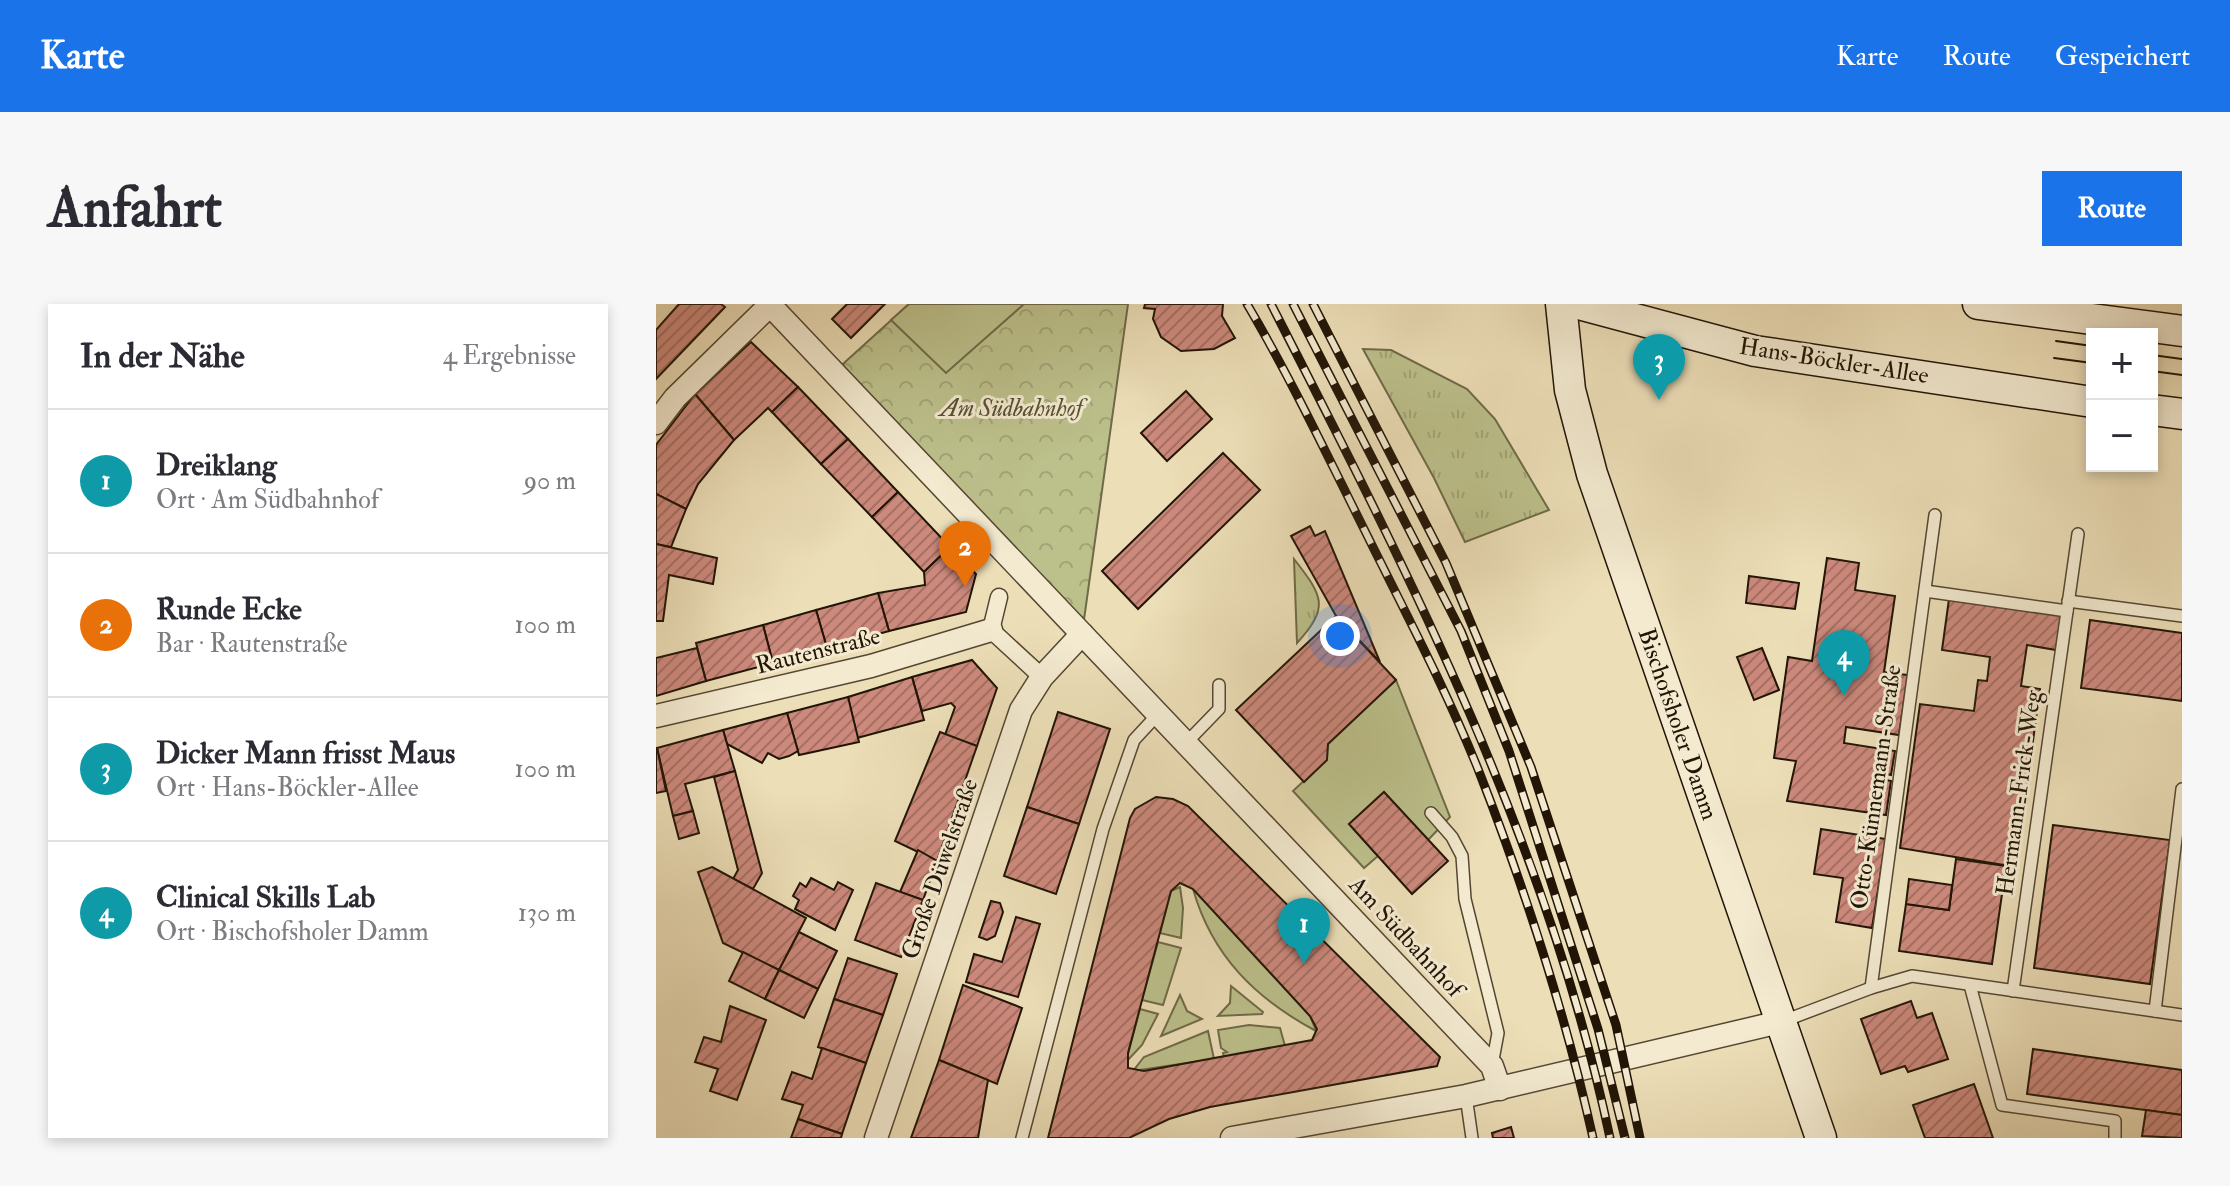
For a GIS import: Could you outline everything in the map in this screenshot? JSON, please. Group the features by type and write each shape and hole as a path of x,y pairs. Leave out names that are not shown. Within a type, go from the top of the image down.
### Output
{"main road":[{"name":"Bischofsholer Damm","path":"1561,304 1570,390 1592,474 1821,1138"},
{"name":"Hans-Böckler-Allee","path":"1579,304 1755,351 2086,401"},
{"path":"1978,304 2083,311 2182,331"},
{"path":"2158,411 2182,414"}],"street":[{"path":"656,423 675,398 770,304"},
{"name":"Am Südbahnhof","path":"770,304 1492,1066 1500,1089"},
{"path":"999,597 991,630 1042,677"},
{"name":"Rautenstraße","path":"656,716 871,666 991,630"},
{"name":"Große Düwelstraße","path":"876,1138 1021,710 1042,677 1082,634"},
{"path":"1232,1138 1500,1089 1780,1022"}],"lane":[{"name":"Otto-Künnemann-Straße","path":"1871,988 1935,515"},
{"name":"Hermann-Frick-Weg","path":"2013,991 2078,534"},
{"path":"1925,591 2182,616"},
{"path":"1187,742 1219,709 1219,685"},
{"path":"1022,1138 1103,829 1134,740 1160,713"},
{"path":"2155,1011 2182,789"},
{"path":"1431,813 1452,837 1462,856 1465,899 1498,1033 1492,1066"},
{"path":"1780,1022 1912,976 2182,1015"},
{"path":"1970,985 2002,1105 2115,1121 2115,1138"},
{"path":"1466,1096 1472,1138"}],"green space":[{"name":"Am Südbahnhof","path":"909,304 1128,304 1082,634 834,372"},
{"path":"909,304 1024,304 946,373 891,320"},
{"path":"1363,349 1391,350 1467,389 1495,419 1549,510 1465,542 1434,478"},
{"path":"1294,559 1319,601 1315,620 1297,643"},
{"path":"1396,680 1450,817 1428,840 1384,792 1349,824 1378,856 1364,868 1293,791 1326,760 1328,744"},
{"path":"1180,887 1183,908 1181,938 1160,933 1171,891"},
{"path":"1193,889 1310,1016 1316,1031 1274,1005 1239,973 1212,935"},
{"path":"1158,942 1181,948 1163,1005 1142,1000"},
{"path":"1231,986 1262,1014 1218,1016 1230,1003"},
{"path":"1180,995 1187,1011 1202,1019 1161,1036"},
{"path":"1140,1009 1158,1014 1142,1045 1126,1062"},
{"path":"1249,1025 1280,1028 1285,1046 1224,1057 1223,1053 1227,1052 1221,1048 1218,1030"},
{"path":"1208,1031 1214,1059 1133,1071 1144,1057"}],"building":[{"path":"679,304 721,304 725,307 656,379 656,330"},
{"path":"847,304 885,304 851,338 832,319"},
{"path":"1145,304 1223,304 1222,316 1235,338 1214,349 1181,351 1161,337 1153,319 1155,309 1144,308"},
{"path":"751,342 798,387 772,412 768,408 734,440 695,394"},
{"path":"798,387 848,439 821,464 772,412"},
{"path":"1186,391 1212,419 1167,461 1141,433"},
{"path":"695,394 734,440 698,484 686,509 656,494 656,445"},
{"path":"848,439 898,492 872,517 821,464"},
{"path":"1223,453 1260,490 1138,609 1102,571"},
{"path":"898,492 950,547 924,572 872,517"},
{"path":"656,494 686,509 671,547 656,544"},
{"path":"1310,526 1315,536 1325,531 1380,662 1336,616 1291,536"},
{"path":"656,544 717,558 713,584 669,575 663,621 656,621"},
{"path":"950,547 976,574 966,612 889,631 878,593 925,585 924,572"},
{"path":"1827,558 1859,563 1855,590 1895,596 1884,672 1908,675 1899,735 1846,727 1844,743 1895,751 1891,775 1887,774 1886,780 1891,781 1886,815 1787,801 1796,761 1774,758 1788,657 1812,661"},
{"path":"1749,576 1799,583 1795,609 1746,603"},
{"path":"878,593 889,631 827,648 816,610"},
{"path":"1949,599 2061,615 2056,650 2027,645 2021,686 2040,689 2016,867 1900,848 1920,704 1974,711 1978,680 1987,681 1990,657 1942,650"},
{"path":"816,610 827,648 773,663 763,625"},
{"path":"1336,616 1396,680 1328,744 1327,760 1304,782 1236,710"},
{"path":"2090,620 2182,633 2182,701 2081,688"},
{"path":"763,625 773,663 706,681 696,643"},
{"path":"697,648 706,681 656,696 656,658"},
{"path":"1762,648 1779,690 1754,700 1737,657"},
{"path":"972,660 997,688 977,746 945,735 955,707 951,703 922,711 912,677"},
{"path":"912,677 924,720 857,738 848,697"},
{"path":"848,697 859,742 799,755 787,713"},
{"path":"1058,712 1110,729 1079,824 1027,807"},
{"path":"787,713 798,751 789,756 779,759 768,753 762,763 727,744 723,730"},
{"path":"723,730 735,771 685,784 693,811 673,816 657,748"},
{"path":"940,732 977,746 937,861 895,841"},
{"path":"656,748 666,791 656,793"},
{"path":"735,771 762,873 753,889 733,879 738,870 714,777"},
{"path":"1384,792 1448,861 1412,894 1349,824"},
{"path":"1156,797 1173,799 1188,806 1440,1057 1437,1066 1210,1107 1169,1119 1129,1138 1048,1138 1130,818 1135,809","holes":["1180,883 1193,889 1310,1016 1317,1029 1312,1040 1144,1071 1128,1068 1128,1053 1171,891"]},
{"path":"1027,807 1079,824 1056,894 1004,876"},
{"path":"693,811 699,833 679,839 673,816"},
{"path":"2053,825 2170,840 2150,984 2034,968"},
{"path":"1821,829 1886,839 1872,928 1836,922 1843,878 1814,874"},
{"path":"918,850 937,861 923,900 900,892"},
{"path":"1956,859 2006,866 1992,964 1899,951 1906,904 1949,910"},
{"path":"712,867 806,918 779,970 723,943 698,872"},
{"path":"811,878 834,890 838,882 853,890 835,930 795,909 799,900 793,896 800,883 806,887"},
{"path":"1909,879 1952,885 1949,910 1906,904"},
{"path":"876,883 923,900 901,957 855,940"},
{"path":"991,901 1000,903 1003,912 995,936 987,940 979,937"},
{"path":"1016,917 1040,924 1018,997 966,982 974,954 1002,962"},
{"path":"799,932 837,951 818,989 779,970"},
{"path":"743,952 779,970 765,999 729,981"},
{"path":"848,958 897,974 883,1015 834,999"},
{"path":"779,970 818,989 804,1018 765,999"},
{"path":"963,985 1022,1008 997,1084 939,1060"},
{"path":"834,999 883,1015 866,1063 818,1047"},
{"path":"1911,1001 1917,1018 1932,1013 1948,1059 1908,1072 1905,1066 1881,1074 1861,1019"},
{"path":"730,1006 766,1020 737,1100 710,1091 718,1069 695,1062 704,1037 721,1042"},
{"path":"822,1048 866,1063 842,1134 798,1119 803,1105 782,1099 792,1072 812,1079"},
{"path":"2033,1049 2182,1070 2182,1115 2027,1094"},
{"path":"939,1060 988,1080 978,1138 911,1138"},
{"path":"1974,1084 1993,1138 1925,1138 1913,1105"},
{"path":"2146,1110 2182,1115 2182,1138 2142,1136"},
{"path":"798,1119 842,1134 841,1138 791,1138"},
{"path":"1511,1127 1514,1138 1493,1138 1492,1133"}],"tram line":[{"path":"2056,341 2086,345"},
{"path":"2158,356 2182,359"},
{"path":"2054,358 2086,362"},
{"path":"2158,372 2182,375"}],"railway":[{"path":"1247,304 1307,415 1409,618 1478,769 1543,951 1593,1138"},
{"path":"1271,304 1422,607 1511,815 1550,921 1583,1028 1610,1138"},
{"path":"1293,304 1461,631 1509,751 1598,1029 1625,1138"},
{"path":"1313,304 1446,563 1531,767 1616,1025 1640,1138"}],"place":[{"name":"Dicker Mann frisst Maus","path":"1659,400"},
{"name":"Runde Ecke","path":"965,587"},
{"name":"Clinical Skills Lab","path":"1844,696"},
{"name":"Dreiklang","path":"1304,964"}]}
